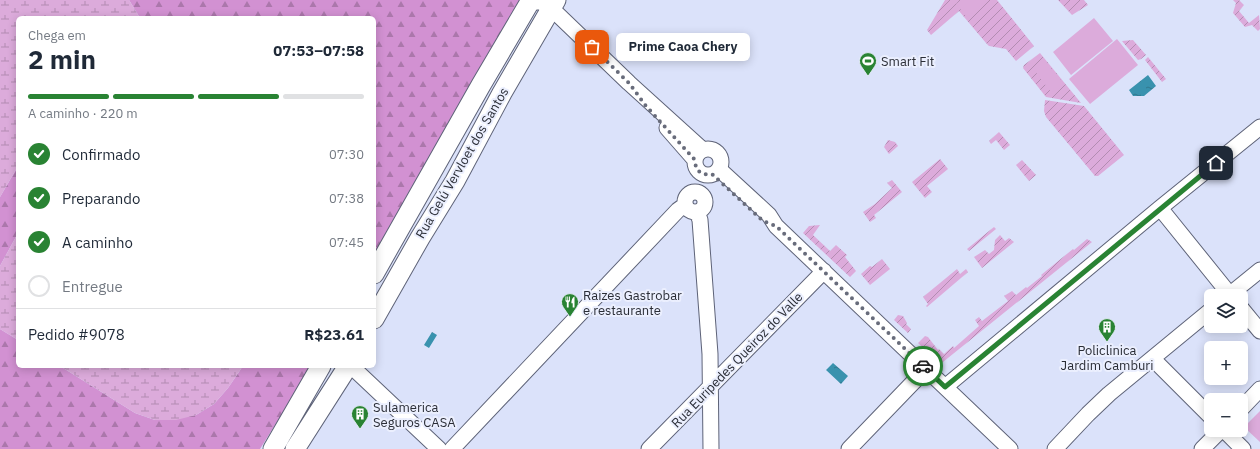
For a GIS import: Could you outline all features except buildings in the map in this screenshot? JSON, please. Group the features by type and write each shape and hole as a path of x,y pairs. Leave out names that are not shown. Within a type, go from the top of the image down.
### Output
{"main road":[{"name":"Rua Gelú Vervloet dos Santos","path":"376,270 481,84 530,1"},
{"name":"Rua Gelú Vervloet dos Santos","path":"376,315 420,238 455,181 502,93 554,4"},
{"path":"273,449 320,368"},
{"path":"295,449 347,368"}],"street":[{"path":"530,1 554,4 699,155"},
{"path":"945,387 1260,127"},
{"path":"452,449 678,210 691,208 702,209 704,203 702,197 697,193 721,164 719,156 712,150 699,155"},
{"path":"699,155 697,169 712,173 763,221 776,226 1010,449"},
{"path":"691,208 700,220 710,354 711,449"},
{"path":"1160,208 1224,289"},
{"path":"1238,289 1260,270"},
{"name":"Rua Euripedes Queiroz do Valle","path":"649,449 824,271"},
{"path":"1055,449 1099,404 1204,316"},
{"path":"1248,316 1260,331"},
{"path":"1153,359 1204,410"},
{"path":"353,368 438,449"},
{"path":"849,449 926,369"},
{"path":"1248,402 1260,389"},
{"path":"1202,449 1215,437"},
{"path":"1230,437 1243,449"}],"green space":[{"path":"0,0 129,0 139,16 16,16 16,169 0,197"},
{"path":"129,0 537,0 376,261 376,16 139,16"},
{"path":"945,0 997,0 1034,46 1016,61 1006,49 989,46 959,11 931,35 927,30"},
{"path":"961,0 988,0 967,17 956,4"},
{"path":"1058,0 1084,0 1088,5 1072,15"},
{"path":"1233,0 1239,0 1244,5 1239,11 1249,23 1259,15 1260,29 1258,31 1252,25 1245,27 1233,13 1236,3"},
{"path":"1094,18 1113,41 1071,75 1053,52"},
{"path":"1117,39 1138,65 1090,104 1069,79"},
{"path":"1133,40 1146,55 1138,60 1122,41"},
{"path":"1040,53 1081,103 1046,97 1023,68 1024,65"},
{"path":"1148,57 1166,79 1162,82 1145,60"},
{"path":"1045,61 1062,81 1061,86 1056,91 1051,92 1034,70"},
{"path":"1045,100 1084,106 1124,155 1098,176 1095,176 1046,117 1044,111"},
{"path":"999,132 1010,145 1004,150 996,140 991,144 989,141"},
{"path":"888,140 895,142 898,146 889,154 884,147"},
{"path":"940,159 948,169 927,186 932,192 925,198 912,182"},
{"path":"1022,160 1036,175 1029,181 1016,165"},
{"path":"16,169 16,237 0,266 0,197"},
{"path":"892,180 902,192 874,215 876,218 870,222 863,212 875,204 892,188 887,183"},
{"path":"820,225 813,235 830,251 836,245 847,255 845,257 856,271 850,277 803,233 809,226"},
{"path":"994,227 996,229 969,251 967,249"},
{"path":"1000,235 1005,241 1009,238 1014,242 982,268 974,257 985,250 989,254 994,250 995,240"},
{"path":"16,237 16,339 0,329 0,266"},
{"path":"1087,239 1092,242 943,362 939,363 918,343 925,336 928,337 938,350 939,349 944,354 953,346 954,348 979,326 975,320 979,317 982,321 1008,301 1004,296 1012,291 1016,295 1026,287 1027,288 1042,276 1041,275"},
{"path":"882,259 890,269 870,285 861,274 870,266 872,267"},
{"path":"957,269 960,274 966,269 968,272 927,307 926,306 928,304 923,297"},
{"path":"898,315 903,316 907,323 906,324 911,329 908,333 894,320"},
{"path":"0,329 16,339 16,368 63,368 135,413 155,420 196,415 214,404 228,388 242,368 311,368 260,449 0,449"},
{"path":"63,368 242,368 228,388 214,404 196,415 176,420 155,420 135,413"},
{"path":"1260,411 1260,442 1248,431 1248,423"}],"water":[{"path":"1148,75 1156,86 1144,96 1133,96 1129,90"},
{"path":"432,332 437,335 429,348 424,345"},
{"path":"833,363 848,376 841,384 826,370"}],"way so far":[{"path":"592,47 629,83 646,106 695,160 697,169 700,172 708,175 712,174 763,221 776,226 798,245 923,366"}],"place":[{"name":"Prime Caoa Chery","path":"592,47"},
{"name":"Smart Fit","path":"868,76"},
{"name":"Raizes Gastrobar e restaurante","path":"570,317"},
{"name":"Policlinica Jardim Camburi","path":"1107,342"},
{"name":"Sulamerica Seguros CASA","path":"360,429"}],"route":[{"path":"923,366 945,387 1216,163"}]}
